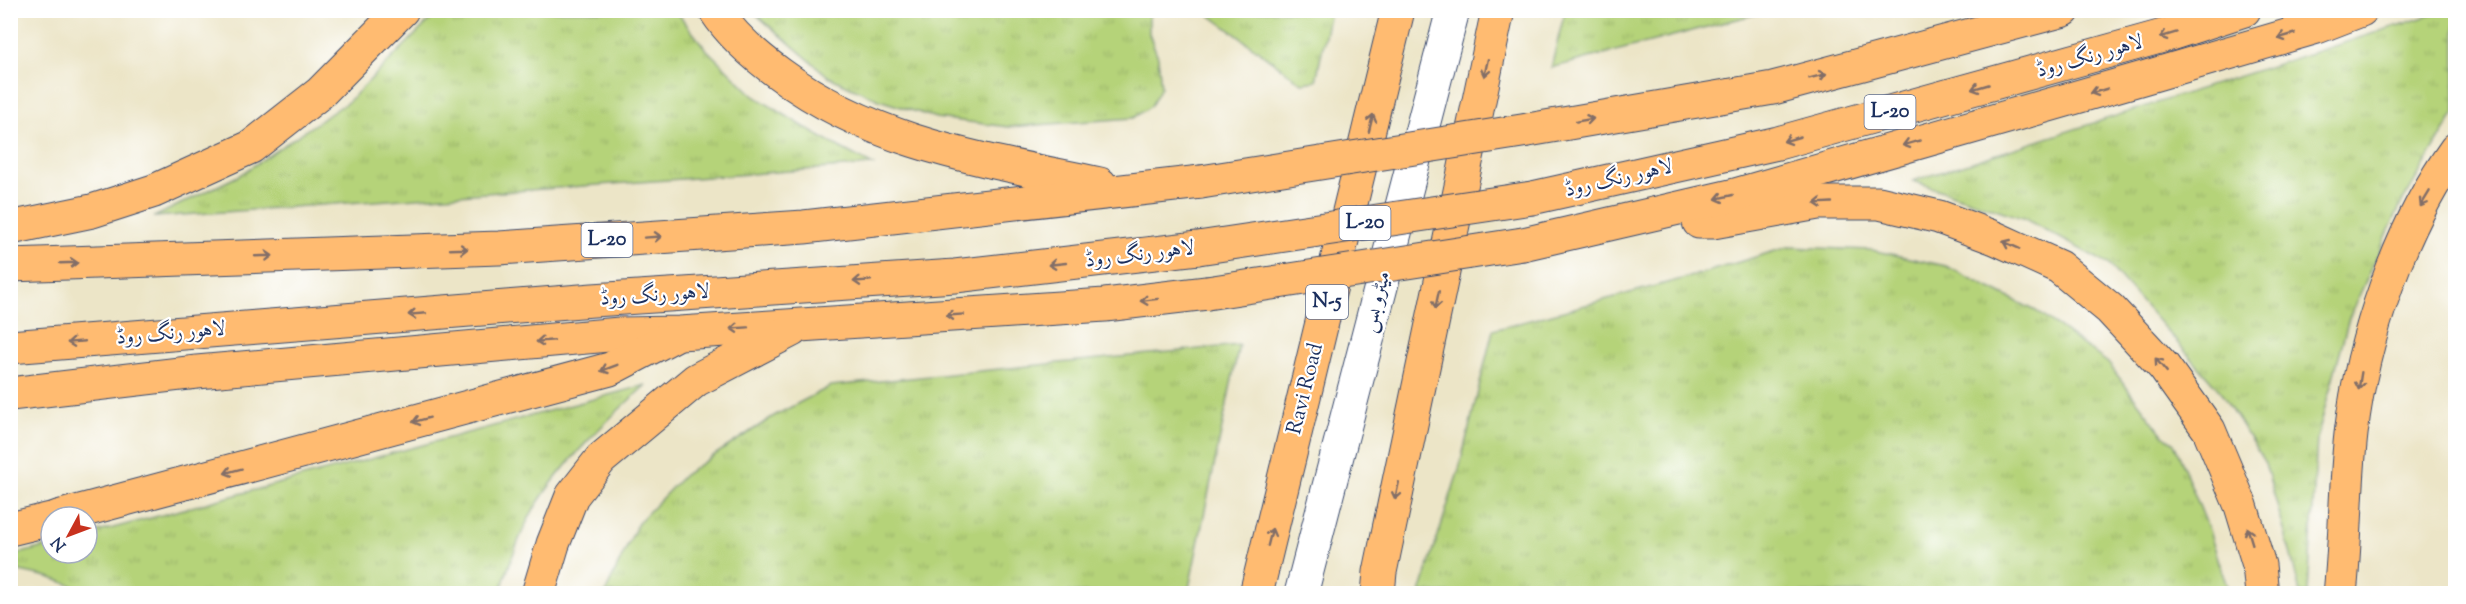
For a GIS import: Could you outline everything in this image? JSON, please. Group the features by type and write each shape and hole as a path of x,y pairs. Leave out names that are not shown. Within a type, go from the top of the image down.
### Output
{"highway":[{"path":"10,228 92,211 154,191 251,147 320,93 402,10"},
{"path":"715,10 727,28 760,60 794,85 853,118 882,131 956,154 1130,190"},
{"name":"Ravi Road","path":"1256,594 1398,10"},
{"path":"1379,586 1498,10"},
{"name":"L-20","path":"10,265 499,248 804,227 1201,182 1773,88 2064,10"},
{"name":"لاہور رنگ روڈ","path":"10,347 593,300 955,276 1198,248 1532,198 1778,143 2170,34 2244,10"},
{"path":"10,394 197,372 620,334 680,333 1105,305 1207,293 1523,244 1735,195 2317,27 2361,10"},
{"path":"2340,594 2351,434 2363,360 2397,259 2420,208 2456,148"},
{"path":"1609,224 1713,222 1818,202 1879,202 1939,217 1995,238 2059,267 2110,309 2164,367 2209,430 2241,506 2259,565 2262,594"},
{"path":"538,594 553,544 572,496 601,459 696,380 804,324"},
{"path":"99,506 609,369 680,333"},
{"path":"10,529 39,522"}],"lane":[{"name":"میٹرو بس","path":"1301,594 1453,10"}],"green space":[{"path":"1565,10 1768,11 1551,68"},
{"path":"436,11 676,11 705,48 754,96 822,138 873,165 154,217 238,176 349,101 430,20"},
{"path":"752,11 1152,11 1149,16 1149,34 1158,57 1161,87 1151,106 1133,118 1009,127 936,118 879,100 829,77"},
{"path":"1204,11 1330,11 1316,81 1302,83"},
{"path":"2443,11 2455,11 2455,113 2400,206 2349,318 2317,438 2308,593 2300,593 2265,463 2220,391 2108,264 2025,219 1913,181"},
{"path":"1788,247 1872,250 1946,266 2036,311 2108,363 2163,435 2174,443 2209,530 2229,593 1420,593 1459,469 1493,330 1700,274"},
{"path":"1239,345 1188,593 605,593 638,523 684,475 774,416 831,386"},
{"path":"646,385 583,446 540,499 521,535 500,593 96,594 48,577 11,569 11,556 39,548 39,565 99,565 99,532"}]}
